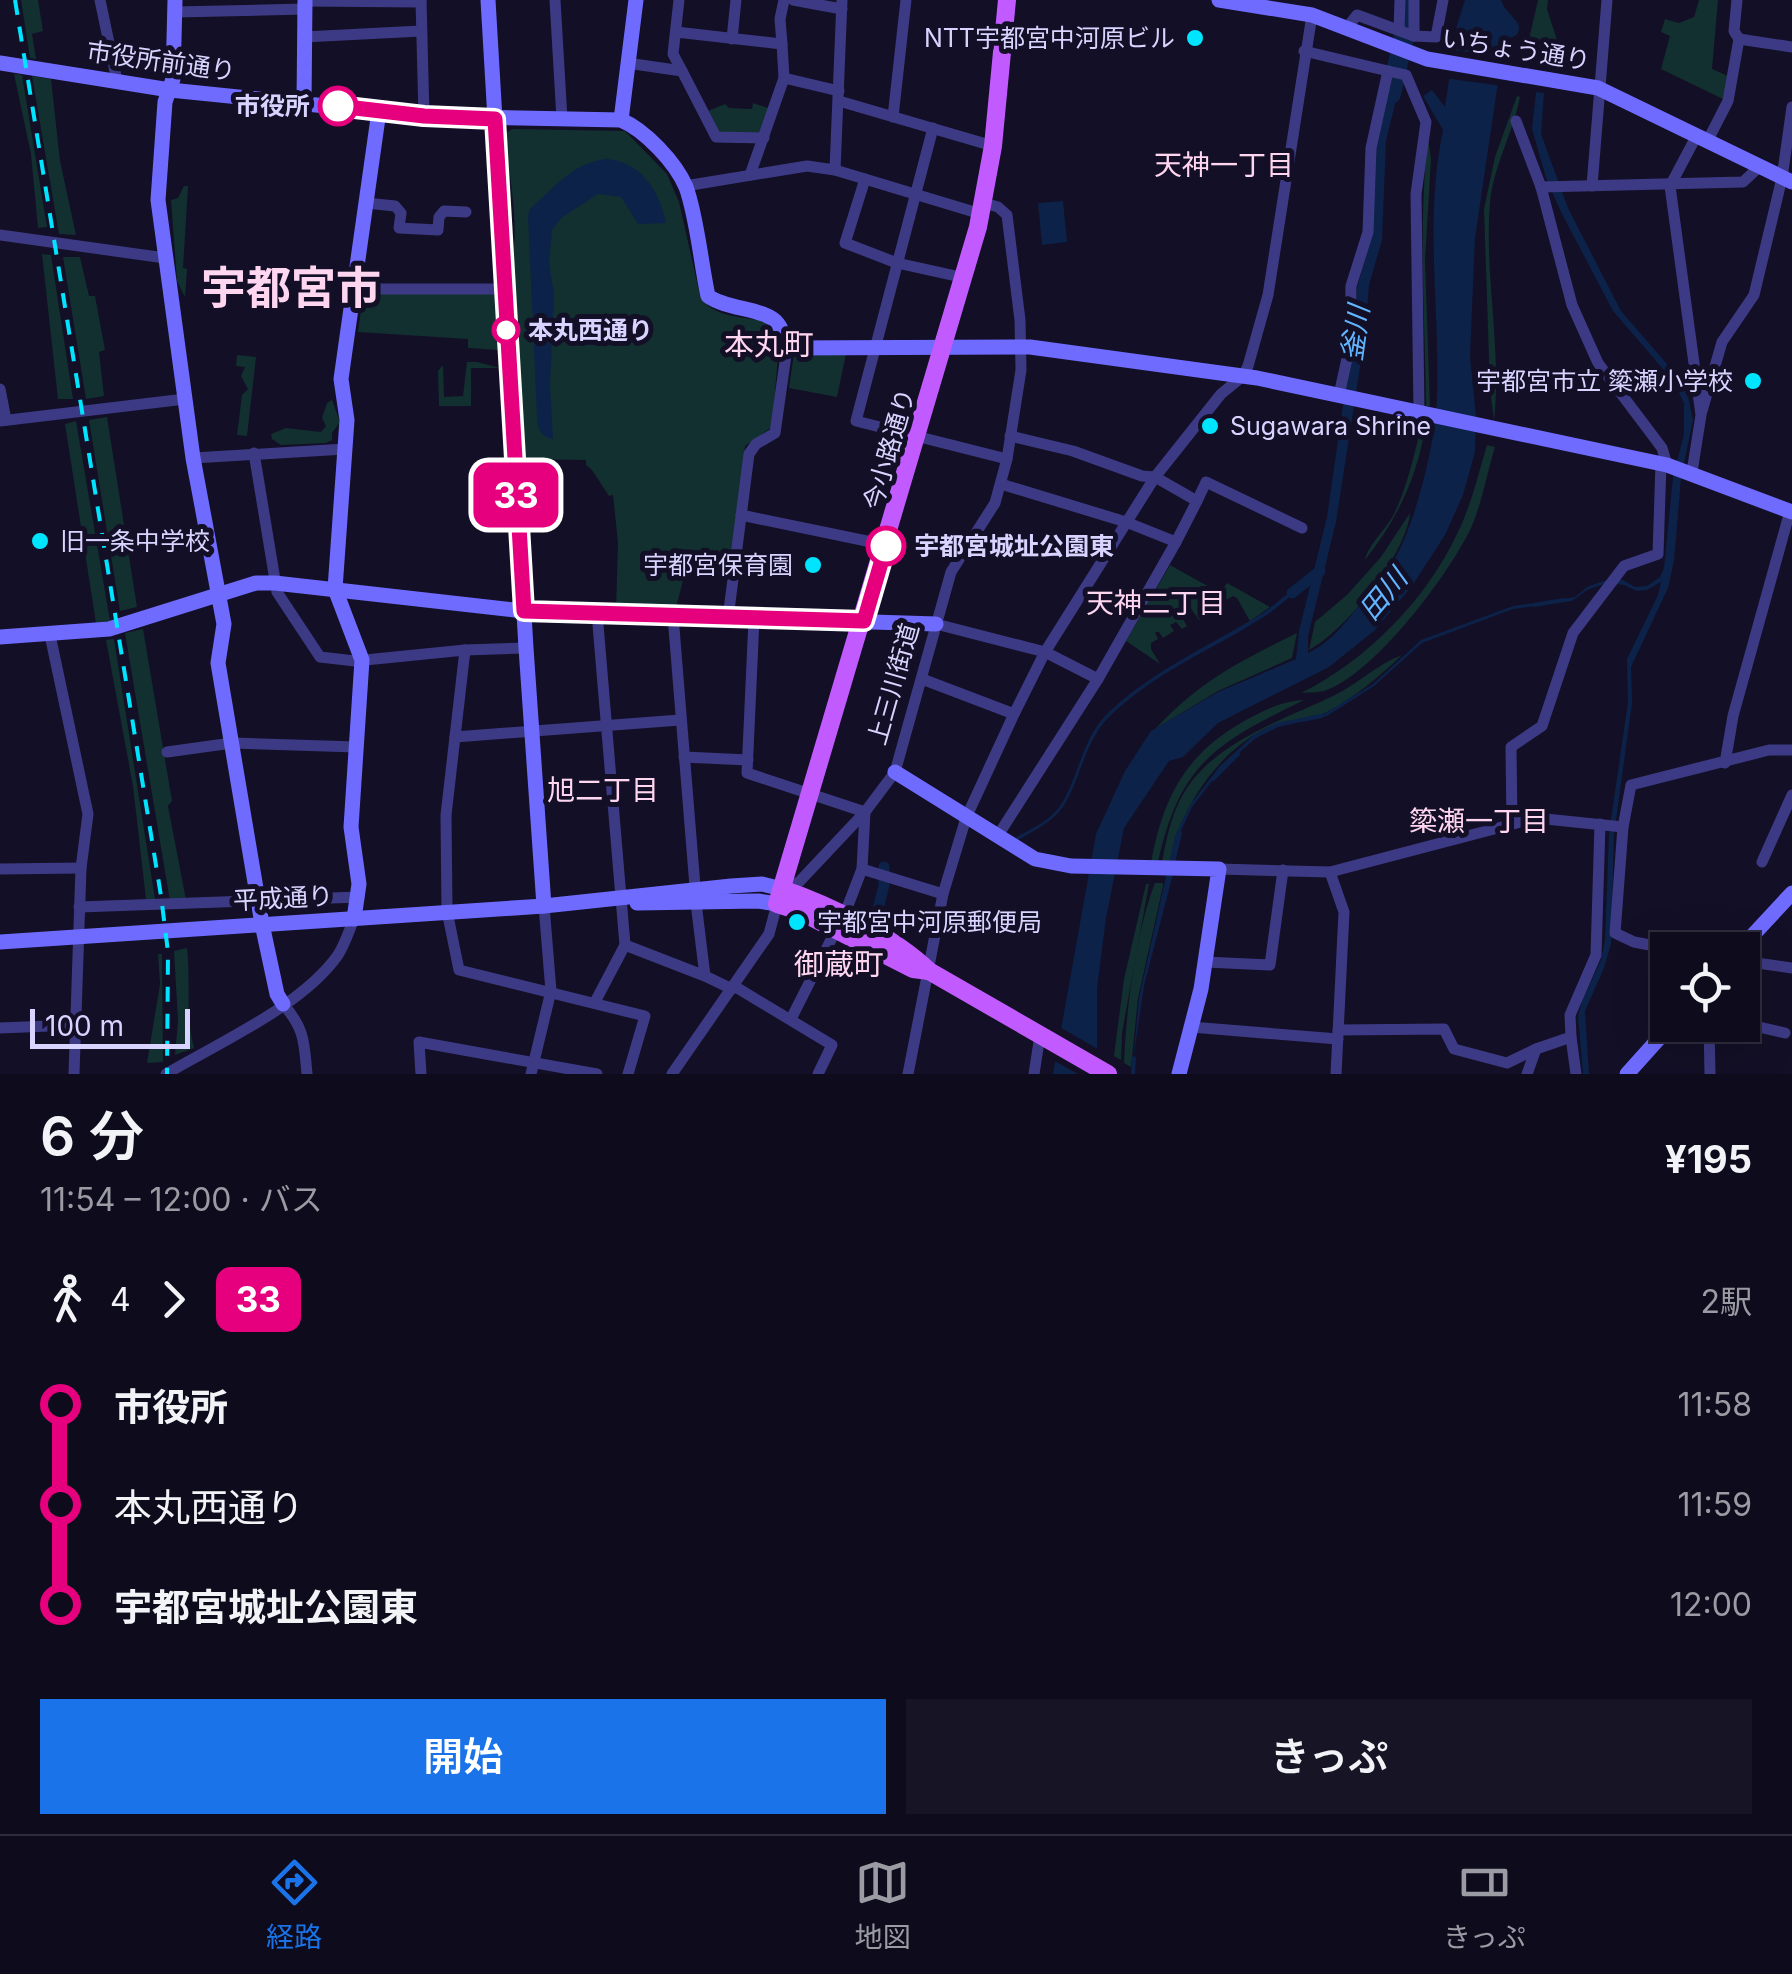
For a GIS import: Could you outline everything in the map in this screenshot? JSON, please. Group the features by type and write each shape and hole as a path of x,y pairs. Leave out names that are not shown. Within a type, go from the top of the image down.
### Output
{"main road":[{"name":"今小路通り","path":"780,896 965,278 993,146 1008,0"},
{"name":"平成通り","path":"780,896 915,958 928,970 1108,1074"}],"street":[{"path":"100,0 117,81"},
{"path":"488,0 526,648 551,992 532,1068"},
{"path":"555,0 562,119"},
{"path":"636,0 621,120 663,154 685,186 708,296 720,304 771,317 780,325 787,348 778,425 770,438 751,448 728,618"},
{"path":"679,0 673,54 716,137 764,138"},
{"path":"732,39 736,0"},
{"path":"750,174 784,78 780,19 784,0"},
{"path":"793,0 842,4 835,170"},
{"path":"893,117 906,0"},
{"name":"いちょう通り","path":"1219,0 1312,15 1402,52 1438,62 1598,88 1787,180"},
{"path":"908,1074 943,894 966,818 1014,714 1045,652 1155,477 1220,394 1243,376 1268,295 1304,51 1312,15 1320,0"},
{"path":"1398,30 1400,0"},
{"path":"1414,0 1414,36"},
{"path":"1346,29 1358,16 1414,36 1436,37 1443,0"},
{"path":"1592,186 1607,0"},
{"path":"1701,415 1670,186 1728,101 1739,40 1734,32 1737,0"},
{"path":"307,1074 303,1036 278,994 262,924 218,662 224,624 193,458 166,258 158,173 165,102 170,90 175,6 421,1 424,116"},
{"path":"304,102 305,3"},
{"path":"304,37 422,30"},
{"path":"676,32 782,44"},
{"path":"1739,40 1792,47"},
{"path":"1304,51 1406,75 1426,122 1416,194 1421,413"},
{"name":"市役所前通り","path":"0,63 170,90 424,116 621,120"},
{"path":"628,63 682,71"},
{"path":"1346,396 1351,286 1368,232 1371,148 1388,71"},
{"path":"784,78 893,117 993,146"},
{"path":"1692,472 1701,415 1722,342 1754,295 1787,180 1792,107"},
{"path":"166,1074 316,980 339,953 359,897 352,828 362,660 335,589 347,420 341,379 378,111"},
{"path":"1512,824 1511,746 1542,726 1573,634 1624,566 1658,554 1664,464 1662,448 1598,363 1572,305 1541,187 1516,121"},
{"path":"933,128 856,421 1006,458"},
{"path":"685,186 807,166 982,209"},
{"path":"1541,187 1743,182 1759,167"},
{"path":"865,179 845,242 896,264 965,278"},
{"path":"366,204 395,206 401,213 400,228 438,230 444,211 466,212"},
{"name":"上三川街道","path":"982,209 998,208 1008,214 1021,347 1010,436 991,512 956,561 894,772 1035,860 1075,866 1220,869"},
{"path":"0,235 166,258"},
{"path":"355,286 504,289"},
{"path":"787,348 1021,347 1243,376 1664,464 1791,511 1733,716 1725,763"},
{"path":"0,389 3,420 185,398"},
{"path":"1010,436 1155,477 1196,500"},
{"path":"193,458 345,449"},
{"path":"254,453 276,592 320,657 362,660 526,648"},
{"path":"998,836 1098,679 1206,482 1302,528"},
{"path":"1001,484 1126,522 1176,542"},
{"path":"741,515 886,546"},
{"path":"0,637 109,629 256,583 275,582 524,611 936,624 1045,652 1098,679"},
{"path":"595,1002 625,945 596,614"},
{"path":"673,616 705,976"},
{"path":"754,619 748,773 865,812"},
{"path":"50,635 88,814 81,868 74,1074"},
{"path":"465,650 446,816 448,912 459,970 645,1016 628,1074"},
{"path":"922,679 1014,714"},
{"path":"455,737 680,720"},
{"path":"168,752 232,743 356,747"},
{"path":"1650,945 1615,933 1623,827 1631,785 1769,750 1792,750"},
{"path":"684,757 748,760"},
{"path":"672,1074 769,934 780,896 799,882 865,812 894,772"},
{"path":"1762,862 1792,795"},
{"path":"791,1020 862,869 865,812"},
{"path":"1179,1074 1205,962 1220,869 1330,872 1536,818 1623,827"},
{"path":"1576,1074 1570,1015 1596,955 1600,824"},
{"path":"0,869 81,868"},
{"path":"862,869 943,894"},
{"path":"1205,962 1270,965 1283,870"},
{"path":"1330,872 1344,912 1336,1074"},
{"name":"平成通り","path":"0,942 696,895 762,884 780,896"},
{"path":"1756,932 1792,893"},
{"path":"79,907 359,897"},
{"path":"625,945 733,988 832,1045 818,1074"},
{"path":"1760,964 1792,968"},
{"path":"0,1028 74,1025"},
{"path":"1191,1027 1338,1035 1444,1030 1454,1049 1507,1063 1571,1037"},
{"path":"1760,1027 1785,1033"},
{"path":"1034,1074 1040,1035"},
{"path":"422,1074 420,1042 532,1068 597,1074"},
{"path":"1627,1074 1656,1042"},
{"path":"1709,1042 1710,1074"},
{"path":"1527,1074 1536,1050"},
{"path":"192,1074 197,1056"}],"green space":[{"path":"21,0 38,0 43,31 32,34 36,59 30,58"},
{"path":"1538,0 1548,0 1557,40 1554,65 1524,61"},
{"path":"1699,0 1718,0 1712,69 1728,76 1725,100 1661,69 1670,36 1661,32 1665,19 1679,23 1694,17"},
{"path":"14,74 22,75 47,227 38,228 31,154"},
{"path":"32,76 51,79 60,161 76,235 59,234"},
{"path":"1517,96 1517,110 1490,202 1494,421 1484,209 1495,157"},
{"path":"753,103 771,109 762,134 719,132 708,111 725,104 729,108 752,109"},
{"path":"512,129 625,131 667,174 679,202 700,295 706,303 723,313 774,324 779,345 772,427 745,446 731,569 688,562 675,611 657,607 616,609 618,543 613,495 609,496 586,460 522,459 512,262 514,214 506,133"},
{"path":"1428,138 1431,159 1425,260 1430,406 1426,406 1423,238"},
{"path":"184,186 188,186 185,297 177,281 171,200 178,198"},
{"path":"42,254 51,255 73,399 58,399"},
{"path":"63,257 80,257 89,296 95,296 105,350 99,352 104,396 86,399"},
{"path":"364,289 498,292 499,350 468,348 468,339 358,332"},
{"path":"794,354 846,354 837,397 789,388"},
{"path":"237,355 256,357 247,436 237,435 242,395 248,389 241,376 245,367 236,366"},
{"path":"467,362 500,368 471,368 471,406 439,406 438,371 443,365 444,397 463,396"},
{"path":"332,400 340,422 332,440 281,445 272,439 271,434 286,428 321,432 326,426 322,418 327,403"},
{"path":"107,417 137,607 120,611 89,420"},
{"path":"76,421 110,621 96,623 65,424"},
{"path":"1425,429 1404,498 1387,529 1365,560 1394,514 1420,431"},
{"path":"1487,445 1495,447 1475,518 1461,547 1428,595 1365,666 1324,691 1301,693 1371,646 1429,582 1462,523"},
{"path":"1410,513 1398,549 1372,590 1339,626 1309,650 1315,622 1347,595 1381,557"},
{"path":"1170,565 1220,593 1227,583 1270,607 1250,621 1233,596 1226,600 1223,594 1219,595 1223,604 1211,611 1207,605 1200,607 1205,616 1199,620 1190,607 1180,614 1187,626 1182,629 1176,622 1170,625 1174,631 1163,638 1155,632 1158,639 1151,643 1151,649 1160,664 1126,641"},
{"path":"143,629 172,801 168,806 186,900 170,901 125,633"},
{"path":"1297,633 1292,658 1218,691 1155,729 1221,674"},
{"path":"114,639 155,899 146,899 133,786 106,640"},
{"path":"1402,655 1327,712 1274,725 1237,748 1220,763 1193,800 1170,862 1162,862 1179,802 1208,764 1248,736 1335,695"},
{"path":"1304,700 1247,730 1206,760 1178,801 1158,862 1151,863 1162,817 1193,762 1246,720 1281,704"},
{"path":"1155,883 1163,886 1138,998 1131,1067 1124,1063 1130,996 1142,924"},
{"path":"1146,884 1121,1060 1114,1056 1124,979"},
{"path":"187,948 194,1048 175,1055 178,1020 174,951"},
{"path":"158,954 162,954 163,1062 147,1063 160,984"}],"water":[{"name":"田川","path":"1465,0 1500,0 1504,42 1475,238 1470,357 1475,452 1463,495 1445,535 1412,586 1374,631 1329,667 1218,723 1183,757 1169,761 1124,828 1097,989 1097,1074 1053,1074 1096,834 1125,771 1151,731 1218,692 1296,659 1299,631 1327,517 1357,288 1370,242 1375,150 1391,76 1401,79 1386,141 1382,240 1369,285 1336,522 1308,636 1308,653 1331,637 1374,588 1391,565 1408,529 1428,460 1437,397 1434,198 1443,130 1423,96 1432,90 1445,107 1457,25"},
{"path":"1536,92 1544,93 1541,134 1568,208 1621,311 1680,379 1693,420 1681,478 1668,588 1631,667 1632,703 1614,835 1611,944 1585,1011 1589,1074 1583,1074 1578,1016 1605,940 1609,833 1628,702 1627,659 1661,582 1637,591 1607,583 1572,601 1513,609 1422,643 1374,686 1327,716 1278,727 1256,738 1222,768 1192,807 1177,839 1173,874 1144,986 1133,1061 1139,998 1175,836 1190,805 1220,766 1255,734 1277,723 1326,713 1373,684 1421,640 1513,606 1575,597 1587,587 1609,579 1623,580 1635,587 1647,586 1660,577 1664,568 1673,477 1684,434 1684,404 1675,383 1613,311 1561,212 1532,129"},
{"path":"605,159 628,165 646,179 659,200 666,223 638,224 621,197 598,194 561,218 552,230 549,263 554,294 550,385 553,439 542,434 537,421 528,215 573,171"},
{"path":"1063,201 1067,242 1042,245 1038,203"},
{"path":"1302,583 1268,614 1163,675 1125,702 1099,729 1062,808 1045,824 1015,842 1013,839 1043,822 1060,806 1090,739 1106,715 1158,674 1260,615"}],"pier":[{"path":"1448,49 1507,58 1503,86 1443,78"},
{"path":"1056,1025 1103,1052 1102,1074 1078,1074 1051,1059"}],"waterway":[{"name":"釜川","path":"1391,94 1408,0"},
{"path":"1490,0 1509,28"},
{"path":"1292,593 1320,571"},
{"path":"1534,605 1564,600"},
{"path":"1302,720 1322,716"},
{"path":"1213,779 1238,754"},
{"path":"1173,863 1180,833"},
{"path":"875,921 884,867"},
{"path":"1133,1074 1134,1058"}],"railway":[{"path":"15,0 161,896 168,952 167,1074"}],"bus line":[{"name":"33","path":"338,106 495,119 524,611 864,621 886,546"}],"place":[{"name":"NTT宇都宮中河原ビル","path":"1195,38"},
{"name":"市役所","path":"338,106"},
{"name":"本丸西通り","path":"506,330"},
{"name":"宇都宮市立 簗瀬小学校","path":"1753,381"},
{"name":"Sugawara Shrine","path":"1210,426"},
{"name":"旧一条中学校","path":"40,541"},
{"name":"宇都宮城址公園東","path":"886,546"},
{"name":"宇都宮保育園","path":"813,565"},
{"name":"宇都宮中河原郵便局","path":"797,922"}],"district":[{"name":"天神一丁目","path":"1224,165"},
{"name":"宇都宮市","path":"291,287"},
{"name":"本丸町","path":"769,344"},
{"name":"天神二丁目","path":"1156,603"},
{"name":"旭二丁目","path":"603,790"},
{"name":"簗瀬一丁目","path":"1479,821"},
{"name":"御蔵町","path":"839,964"}]}
